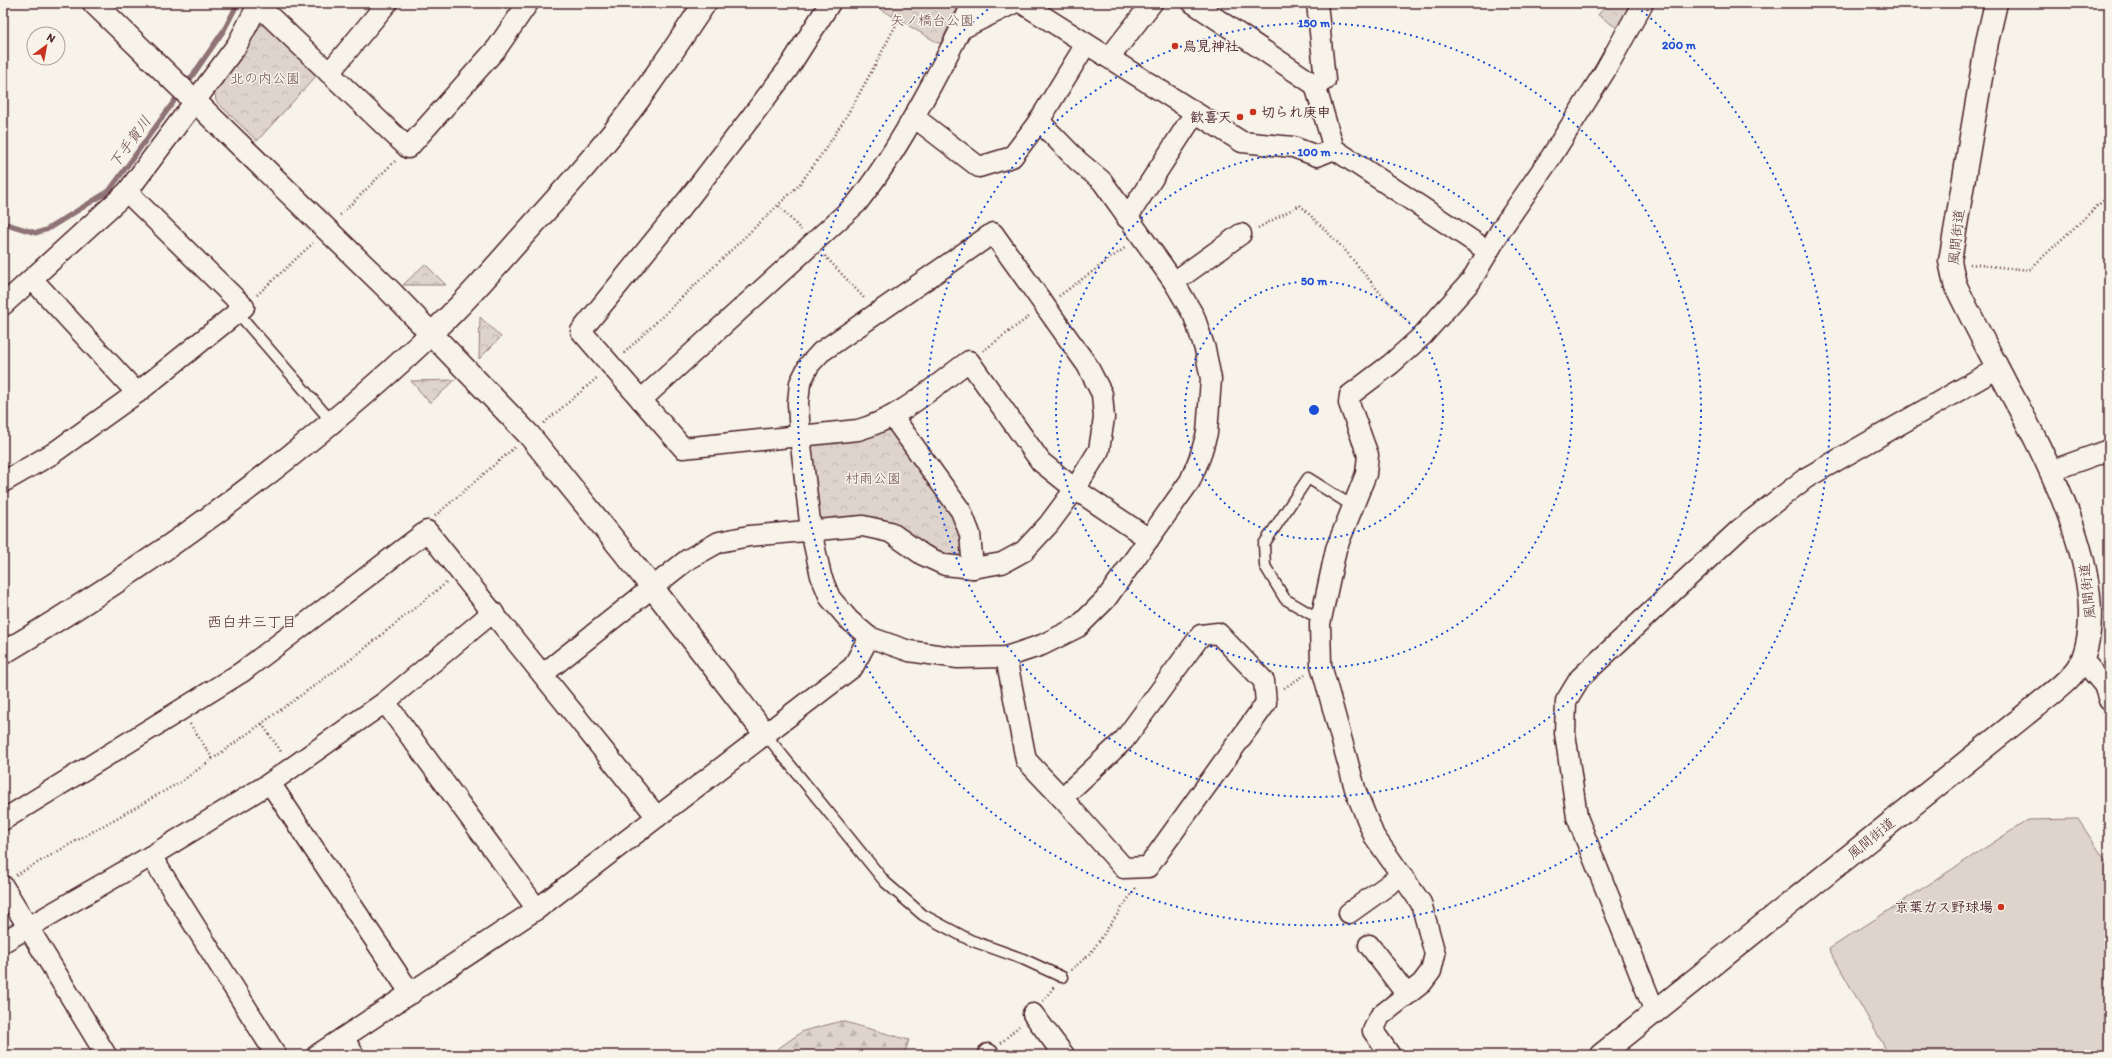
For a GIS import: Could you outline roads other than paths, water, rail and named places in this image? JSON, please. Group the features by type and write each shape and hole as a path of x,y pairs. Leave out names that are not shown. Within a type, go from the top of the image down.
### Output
{"street":[{"path":"94,3 432,334 530,436 652,587 766,735"},
{"path":"329,73 387,3"},
{"path":"3,305 126,192 193,100 238,45 258,4 408,148 496,48 528,3"},
{"path":"3,653 75,610 243,494 332,422 432,334 482,282 579,173 638,100 706,3"},
{"path":"830,3 788,69 690,198 581,331 683,448 858,430 893,417 969,361 1041,462 1075,489 1149,539"},
{"path":"641,400 857,203 879,175 914,117 961,29 972,3"},
{"path":"961,29 1014,3"},
{"path":"1022,3 1242,142 1293,147 1317,156 1334,149"},
{"path":"1109,58 1152,3"},
{"path":"1315,86 1325,80 1317,3"},
{"path":"1390,1055 1373,1031 1380,1016 1422,983 1432,971 1435,954 1421,903 1374,836 1356,792 1321,665 1319,649 1321,620 1336,549 1366,474 1368,455 1349,403 1350,395 1391,364 1422,336 1471,281 1522,197 1551,157 1605,71 1643,3"},
{"name":"風間街道","path":"1601,1055 2034,707 2071,676 2082,659 2091,629 2092,610 2087,571 2079,538 2053,470 1955,284 1950,261 1986,50 1996,3"},
{"path":"1199,5 1315,86 1334,149 1488,251"},
{"path":"914,117 979,167 1012,157 1039,121 1086,44"},
{"path":"1127,218 1195,113"},
{"path":"544,674 686,560 719,542 748,536 811,531 863,526 890,532 923,555 945,565 973,568 1002,563 1024,551 1049,524 1075,489 1098,450 1104,418 1102,394 1087,365 993,233 822,352 809,365 800,383 798,403 800,436 811,531 821,576 830,598 849,620 869,637 908,651 958,658 1006,657 1042,645 1078,626 1106,599 1190,481 1200,457 1207,433 1211,379 1194,316 1174,282 1102,181 1078,161 1039,121"},
{"path":"3,482 52,454 137,393 241,310 126,192"},
{"path":"1174,282 1242,234"},
{"path":"32,279 137,393"},
{"path":"1655,1012 1577,817 1564,733 1566,701 1580,678 1740,529 1794,487 1806,478 1998,368"},
{"path":"893,417 961,511 970,534 973,568"},
{"path":"2053,470 2109,450"},
{"path":"3,820 242,672 427,531 544,674 657,817"},
{"path":"3,942 151,856 270,783 385,702 493,612"},
{"path":"1006,657 1026,760 1124,868 1148,866 1266,702 1264,681 1218,633 1201,635 1124,740 1062,798"},
{"path":"317,1055 537,909 853,667 869,637"},
{"path":"2082,659 2104,685 2109,700"},
{"path":"385,702 537,909"},
{"path":"270,783 411,994"},
{"path":"151,856 276,1055"},
{"path":"1349,913 1402,875"},
{"path":"6,882 29,926 106,1055"},
{"path":"1369,945 1407,995"},
{"path":"1033,1014 1064,1055"},
{"path":"343,1038 354,1055"}],"lane":[{"path":"241,310 332,422"},
{"path":"1321,620 1285,599 1265,566 1264,544 1308,478 1354,507"},
{"path":"766,735 885,882 923,916 970,940 1023,959 1062,977"}],"waterway":[{"name":"下手賀川","path":"186,85 224,30 238,3"},
{"name":"下手賀川","path":"3,223 36,233 48,229 46,230 109,191 180,93"}],"place":[{"name":"鳥見神社","path":"1175,46"},
{"name":"切られ庚申","path":"1253,112"},
{"name":"歓喜天","path":"1240,117"},
{"name":"京葉ガス野球場","path":"2001,907"}],"district":[{"name":"西白井三丁目","path":"252,622"}],"park label":[{"name":"矢ノ橋台公園","path":"932,20"},
{"name":"北の内公園","path":"265,78"},
{"name":"村雨公園","path":"873,478"}]}
